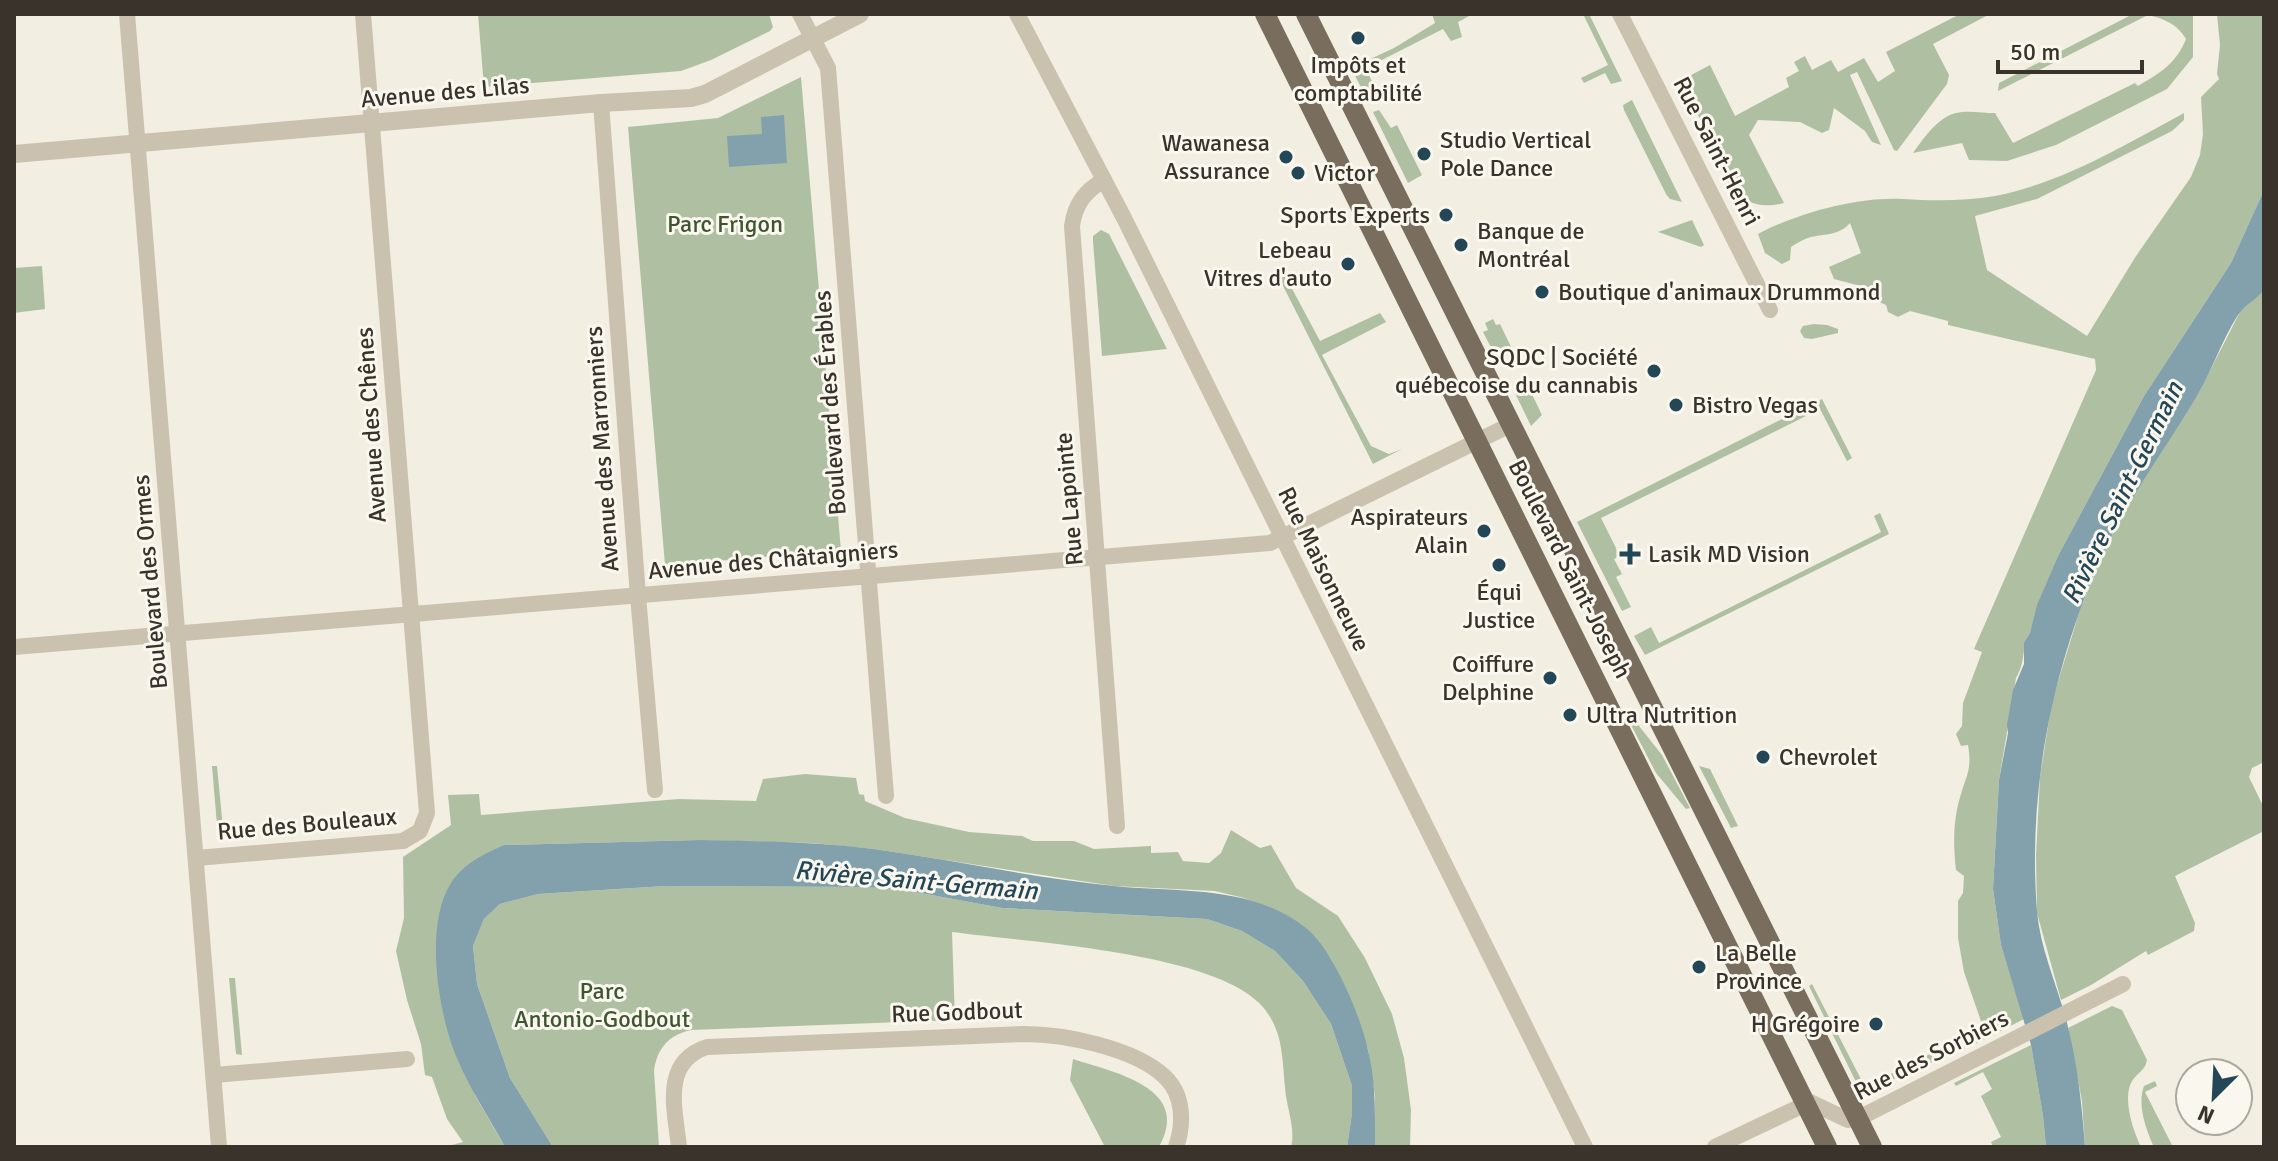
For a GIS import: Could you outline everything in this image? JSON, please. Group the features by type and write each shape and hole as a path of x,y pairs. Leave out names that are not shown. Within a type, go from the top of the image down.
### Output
{"main road":[{"name":"Boulevard Saint-Joseph","path":"1265,14 1827,1147"},
{"name":"Boulevard Saint-Joseph","path":"1306,14 1872,1147"}],"street":[{"name":"Boulevard des Ormes","path":"127,14 219,1147"},
{"name":"Avenue des Chênes","path":"363,14 427,813 420,831"},
{"name":"Boulevard des Érables","path":"800,14 828,68 886,796"},
{"name":"Avenue des Lilas","path":"14,154 371,122 691,98 731,83 860,14"},
{"name":"Rue Maisonneuve","path":"1017,14 1104,180 1585,1147"},
{"name":"Rue Saint-Henri","path":"1620,14 1770,310"},
{"name":"Avenue des Marronniers","path":"601,103 655,790"},
{"name":"Rue Lapointe","path":"1104,180 1085,193 1072,223 1117,826"},
{"name":"Avenue des Châtaigniers","path":"14,647 1242,546 1282,539 1510,425"},
{"name":"Rue des Bouleaux","path":"196,858 396,842 411,838 420,831"},
{"name":"Rue des Sorbiers","path":"1806,1104 1814,1102 1848,1120 1859,1118 2123,984"},
{"name":"Rue Godbout","path":"679,1147 673,1097 676,1071 697,1050 720,1045 1024,1034 1064,1036 1119,1052 1166,1077 1180,1105 1181,1134 1176,1147"},
{"path":"214,1075 407,1059"},
{"path":"1715,1147 1806,1104"}],"green space":[{"path":"478,14 769,14 773,27 711,60 681,71 484,87"},
{"path":"1432,14 1473,14 1458,22 1462,37 1451,41 1443,29 1366,68 1374,86 1364,93 1351,68 1394,48 1435,23"},
{"path":"1583,14 1589,14 1622,81 1611,84 1605,73 1584,83 1581,78 1608,65"},
{"path":"1960,14 1990,14 1933,44 1949,75 1947,84 1897,151 1857,72 1850,75 1881,145 1872,142 1865,131 1834,108 1829,130 1822,133 1800,122 1758,120 1749,135 1784,203 1758,204 1748,201 1732,188 1713,156 1718,153 1680,81 1710,65 1735,116 1789,87 1786,78 1799,71 1794,62 1805,56 1812,70 1831,60 1838,72 1864,58 1878,82 1895,71 1886,52"},
{"path":"2133,14 2193,14 2193,57 2167,89 2056,145 2007,161 1969,160 1962,143 1913,153 1926,135 1949,115 1995,113 2013,143 2153,77 2172,61 2186,39 2170,23 2148,15 1998,91 1999,83"},
{"path":"2217,14 2264,14 2264,190 2231,263 2144,396 2059,554 2025,644 2016,678 1999,780 1993,889 2001,945 2024,1019 1973,1045 1862,1090 1809,986 1812,984 1865,1087 1983,1027 1964,972 1958,938 1958,901 1963,893 1964,876 1956,870 1954,832 1969,760 1968,745 1961,746 1956,734 1962,726 1963,703 1982,652 1974,649 2096,370 2095,359 1948,325 1948,321 1910,311 1898,317 1888,312 1886,305 1873,299 1872,289 1834,279 1829,267 1861,253 1850,223 1837,232 1811,237 1791,247 1790,260 1782,264 1765,253 1758,234 1809,213 1848,203 1886,199 1973,199 2020,190 2092,162 2184,113 2184,120 2172,131 2037,199 1975,216 1987,270 2087,336 2136,256 2191,177 2200,155 2203,134 2201,97 2219,79"},
{"name":"Parc Frigon","path":"801,77 841,551 665,565 628,127 718,118"},
{"path":"1632,100 1682,202 1670,199 1666,194 1624,110 1623,105"},
{"path":"1379,110 1391,128 1397,125 1422,175 1408,183 1373,112"},
{"path":"1692,220 1704,245 1701,247 1658,232"},
{"path":"1101,230 1109,234 1167,349 1102,356 1093,241 1093,236"},
{"path":"42,266 45,309 14,313 14,268"},
{"path":"1282,270 1320,341 1380,313 1386,322 1322,355 1371,446 1389,454 1402,449 1373,464 1276,272"},
{"path":"2264,290 2264,762 2252,768 2249,777 2264,808 2264,831 2175,876 2195,923 2194,931 2148,955 2146,951 2061,1000 2037,913 2040,777 2052,701 2080,610 2107,545 2140,484 2198,394 2240,312"},
{"path":"1493,319 1496,325 1500,324 1513,351 1501,357 1498,352 1494,353 1483,332 1488,330 1485,323"},
{"path":"1814,324 1838,329 1838,333 1804,338 1800,331 1803,326"},
{"path":"1528,386 1542,415 1531,426 1515,393"},
{"path":"1822,399 1852,458 1847,461 1820,409 1601,518 1620,556 1614,559 1622,574 1616,577 1631,607 1622,611 1577,522"},
{"path":"1880,513 1889,534 1645,655 1634,636 1651,627 1659,643 1881,532 1874,516"},
{"path":"1635,721 1662,755 1690,808 1686,809 1656,773 1630,723"},
{"path":"212,766 217,766 224,839 218,837"},
{"path":"1699,766 1710,769 1738,826 1731,828"},
{"path":"805,774 856,778 859,794 864,795 865,801 905,818 969,832 1022,836 1033,841 1074,841 1094,849 1151,846 1151,853 1178,852 1183,861 1209,863 1221,853 1231,830 1260,848 1271,845 1296,888 1338,916 1365,958 1392,1014 1404,1058 1411,1110 1410,1147 1375,1147 1375,1096 1368,1049 1345,986 1331,959 1285,915 1244,898 1215,891 1114,886 874,849 812,843 699,840 504,845 452,882 475,1095 505,1147 445,1147 463,1142 447,1119 432,1077 425,1075 421,1044 396,951 404,918 403,857 451,825 448,795 479,794 481,815 679,799 756,801 763,779"},
{"name":"Parc Antonio-Godbout","path":"666,886 904,890 1002,908 1207,919 1242,931 1275,951 1303,981 1331,1024 1352,1086 1347,1147 1291,1147 1292,1125 1277,1031 1258,1002 1233,985 1199,971 1114,952 952,932 955,1020 683,1032 670,1039 661,1049 654,1071 659,1147 553,1147 510,1078 477,984 473,946 484,919 500,904 538,894"},
{"path":"229,978 235,978 242,1055 236,1054"},
{"path":"2112,1006 2122,1010 2147,1060 2132,1081 2128,1096 2132,1124 2141,1147 2085,1147 2082,1101 2068,1028"},
{"path":"2031,1045 2046,1147 1993,1147 1991,1142 2001,1137 1981,1096 1992,1089 1983,1072 1956,1086 1954,1083"},
{"path":"1073,1059 1126,1077 1157,1096 1165,1110 1167,1127 1159,1147 1105,1147 1070,1080"},
{"path":"2155,1081 2157,1086 2145,1092 2173,1147 2154,1147 2145,1125 2142,1093 2144,1086"}],"water":[{"path":"784,115 787,163 729,167 727,136 762,134 761,117"},
{"name":"Rivière Saint-Germain","path":"2264,190 2264,290 2238,315 2197,396 2139,488 2107,546 2072,633 2048,724 2036,817 2037,911 2042,940 2071,1042 2085,1147 2046,1147 2031,1045 2001,945 1993,889 1999,780 2013,690 2024,664 2024,643 2059,554 2144,396 2231,263"},
{"name":"Rivière Saint-Germain","path":"699,840 808,843 874,849 1084,883 1213,893 1262,904 1306,928 1336,967 1352,1002 1371,1062 1375,1147 1347,1147 1352,1086 1331,1024 1303,981 1275,951 1242,931 1207,919 1002,908 904,890 666,886 538,894 500,904 484,919 473,946 477,984 510,1078 553,1147 505,1147 461,1068 439,993 438,922 451,883 468,865 504,845"}],"place":[{"name":"Impôts et comptabilité","path":"1358,38"},
{"name":"Studio Vertical Pole Dance","path":"1424,154"},
{"name":"Wawanesa Assurance","path":"1286,157"},
{"name":"Victor","path":"1298,173"},
{"name":"Sports Experts","path":"1446,215"},
{"name":"Banque de Montréal","path":"1461,245"},
{"name":"Lebeau Vitres d'auto","path":"1348,264"},
{"name":"Boutique d'animaux Drummond","path":"1542,292"},
{"name":"SQDC | Société québecoise du cannabis","path":"1654,371"},
{"name":"Bistro Vegas","path":"1676,405"},
{"name":"Aspirateurs Alain","path":"1484,531"},
{"name":"Lasik MD Vision","path":"1630,554"},
{"name":"Équi Justice","path":"1499,565"},
{"name":"Coiffure Delphine","path":"1550,678"},
{"name":"Ultra Nutrition","path":"1570,715"},
{"name":"Chevrolet","path":"1763,757"},
{"name":"La Belle Province","path":"1699,967"},
{"name":"H Grégoire","path":"1876,1024"}]}
